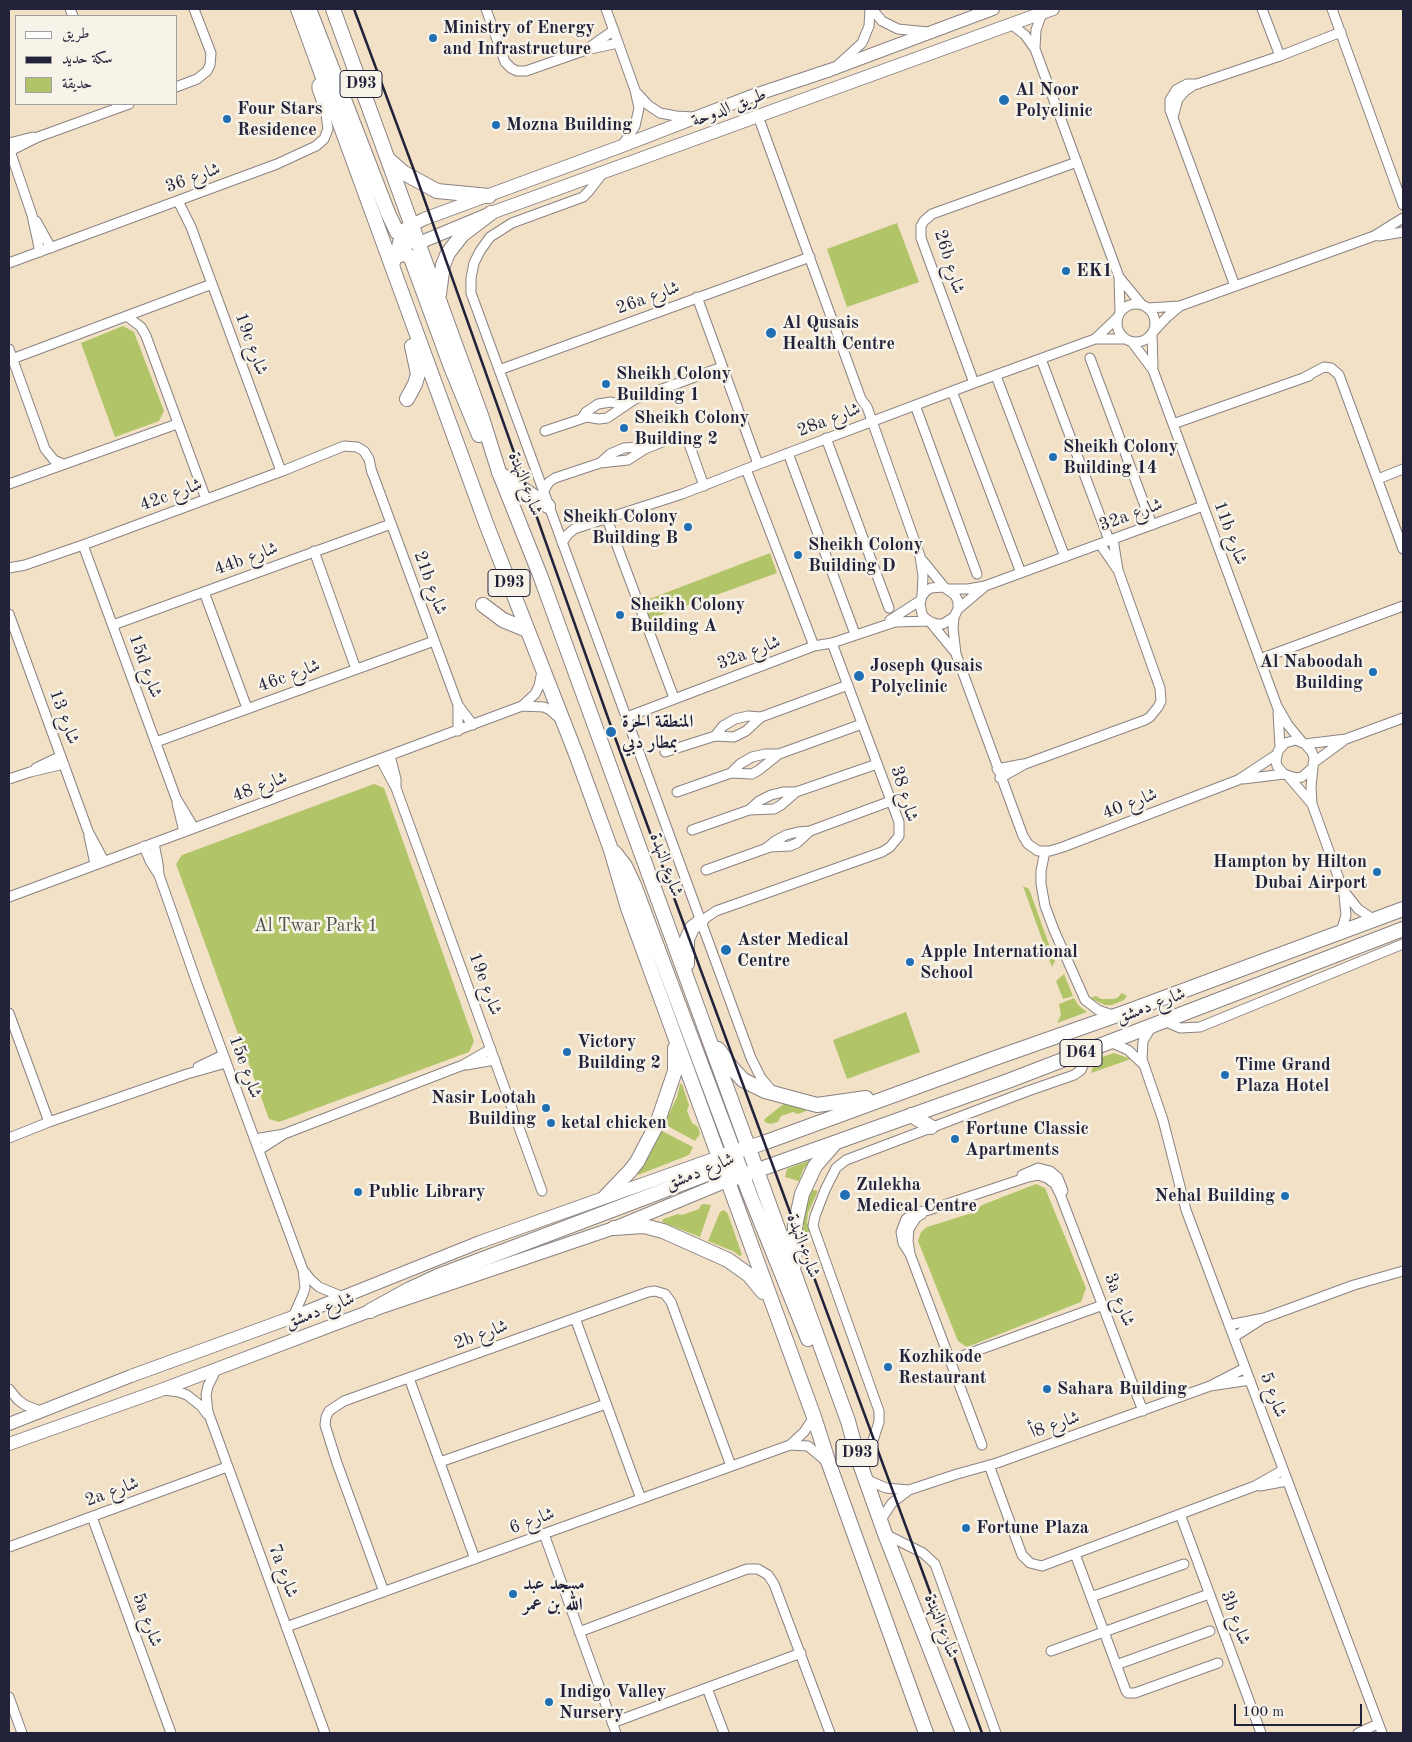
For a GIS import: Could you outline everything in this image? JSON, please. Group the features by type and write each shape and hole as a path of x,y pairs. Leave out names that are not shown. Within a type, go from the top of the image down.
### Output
{"main road":[{"name":"D93","path":"298,9 394,263 416,334 610,847 622,890 814,1417 829,1464 926,1733"},
{"path":"309,9 388,213 400,236 409,241 419,243"},
{"name":"شارع النهدة","path":"333,9 482,418 497,467 538,569 706,1029 745,1161 794,1276 848,1421 862,1471 963,1733"},
{"name":"طريق الدوحة","path":"400,236 412,224 749,97 830,70 993,9"},
{"name":"طريق الدوحة","path":"419,243 490,213 1048,11"},
{"path":"758,116 757,108 761,102 830,70"},
{"path":"388,159 404,173 437,191 460,195 489,196"},
{"path":"439,300 443,265 448,252 462,235 490,213"},
{"path":"394,263 400,236"},
{"path":"394,263 405,254 411,258 473,422 497,467 548,506"},
{"path":"407,399 418,374 412,345 416,334"},
{"path":"484,605 503,620 527,630"},
{"path":"610,847 624,866 634,885 745,1161 842,1426 862,1471"},
{"name":"شارع دمشق","path":"9,1444 216,1370 370,1311 614,1228 723,1168 745,1161 889,1096 1116,1016 1403,908"},
{"path":"690,987 686,952 687,939 692,928 701,921"},
{"name":"شارع دمشق","path":"9,1424 131,1376 292,1317 480,1242 606,1196 745,1161 837,1141 1090,1050 1403,929"},
{"path":"706,1029 737,1074 757,1088 812,1104 822,1105 889,1096"},
{"path":"606,1196 638,1162 657,1124 675,1071 674,1035"},
{"path":"911,1115 931,1127"},
{"path":"794,1276 794,1244 799,1205 815,1166 837,1141"},
{"path":"370,1311 438,1276 723,1168"},
{"path":"614,1228 634,1226 653,1228 728,1260 749,1275 771,1303"}],"street":[{"path":"178,86 202,76 210,65 211,53 194,9"},
{"path":"486,9 504,60 514,70 526,70 586,50 618,43"},
{"path":"606,9 635,90 638,108 637,120 622,146"},
{"path":"871,9 882,20 898,29 931,32"},
{"path":"830,70 849,56 862,43 869,26 871,9"},
{"path":"1262,9 1280,56"},
{"path":"1332,9 1403,205"},
{"path":"1035,49 1036,30 1048,11"},
{"path":"1011,24 1024,35 1035,49 1119,277 1155,318 1153,332"},
{"path":"586,50 614,30"},
{"path":"1236,286 1173,119 1169,106 1173,94 1181,86 1198,84 1280,56 1341,32"},
{"name":"شارع 36","path":"9,264 278,164 316,146 324,139 328,123 317,89 317,85 323,78"},
{"path":"635,90 648,105 660,113 698,117"},
{"path":"40,252 32,215 9,147 38,137 106,108 123,105"},
{"path":"758,116 861,399 867,407 868,423 920,556 928,570 955,594 958,602 956,613 956,654"},
{"name":"26b شارع","path":"974,383 924,247 920,232 921,226 932,214 1027,178 1077,162"},
{"path":"602,174 583,197 504,227 490,237 480,251 471,271 471,293 750,1058 761,1078 775,1094"},
{"name":"19c شارع","path":"181,200 190,217 191,227 281,471"},
{"path":"32,215 51,248"},
{"path":"1119,315 1130,305 1180,306 1374,236 1403,218"},
{"path":"1374,236 1403,232"},
{"name":"26a شارع","path":"499,370 697,297 810,258"},
{"path":"1119,277 1118,330 1129,340 1140,342 1146,339 1180,306"},
{"path":"12,359 212,284"},
{"path":"697,297 758,464"},
{"name":"28a شارع","path":"1095,339 1119,315"},
{"path":"128,317 141,327 146,336 206,499"},
{"name":"11b شارع","path":"1153,332 1153,370"},
{"name":"28a شارع","path":"562,542 574,530 704,486 746,468 1095,339 1129,340"},
{"name":"11b شارع","path":"1129,340 1153,370 1277,706 1288,725 1304,743"},
{"path":"9,350 45,449 54,460 62,464"},
{"path":"1090,358 1152,525"},
{"path":"920,556 923,576 922,614 956,654 999,773 1138,722 1149,713 1156,702 1158,682 1041,359"},
{"path":"545,431 590,416 599,419 607,418 635,399 722,367"},
{"path":"1173,424 1305,377 1318,370 1330,368 1339,375 1403,549"},
{"path":"996,376 1065,557"},
{"path":"952,391 1021,573"},
{"path":"582,418 586,412 598,404 611,402 625,406"},
{"path":"915,405 977,574"},
{"path":"9,484 178,424"},
{"path":"543,492 553,479 600,463 628,460 645,449 677,436 685,438 690,445 704,486"},
{"path":"826,438 889,608"},
{"name":"21b شارع","path":"327,454 348,450 356,452 364,458 372,473 458,705 473,725"},
{"path":"788,453 855,634"},
{"name":"42c شارع","path":"9,568 25,565 327,454"},
{"path":"746,468 814,646"},
{"path":"1378,479 1403,469"},
{"name":"32a شارع","path":"947,588 968,589 985,586 1203,506"},
{"path":"608,519 674,698"},
{"name":"44b شارع","path":"113,625 391,524"},
{"path":"556,526 574,530"},
{"path":"1108,541 1118,570"},
{"name":"15d شارع","path":"83,544 176,798 184,832"},
{"path":"314,552 356,669"},
{"name":"42c شارع","path":"9,574 25,565"},
{"name":"32a شارع","path":"956,613 985,586"},
{"path":"922,598 932,588 947,588"},
{"path":"204,592 247,708"},
{"name":"32a شارع","path":"884,624 922,598"},
{"path":"1260,659 1401,606"},
{"path":"930,622 943,624 956,613"},
{"name":"شارع 13","path":"9,614 88,831 104,861"},
{"name":"32a شارع","path":"627,717 814,646 832,642 884,624 906,621 930,622"},
{"name":"46c شارع","path":"156,742 434,641"},
{"name":"شارع 38","path":"701,921 716,911 886,850 896,840 900,832 899,822 832,642"},
{"name":"شارع 48","path":"9,896 522,706 535,694 539,686 542,668"},
{"path":"665,752 714,736 730,738 738,736 761,717 848,685"},
{"name":"21b شارع","path":"458,705 458,731"},
{"name":"شارع 48","path":"522,706 544,707 563,722"},
{"name":"11b شارع","path":"1277,706 1278,751"},
{"path":"714,736 723,726 735,719 748,716 761,717"},
{"path":"1312,804 1277,766 1278,751 1290,741 1304,743 1346,739 1403,718"},
{"path":"731,773 740,764 752,757 778,754 862,724"},
{"path":"1287,776 1302,777 1312,766 1346,739"},
{"path":"1304,743 1312,752 1312,804 1343,890 1346,915 1341,932"},
{"name":"شارع 40","path":"999,773 1023,836 1033,848 1045,851 1063,847 1238,780 1278,751"},
{"path":"677,792 731,773 752,774 764,767 778,754"},
{"name":"19e شارع","path":"390,756 396,788"},
{"path":"9,779 30,772 39,766 62,760"},
{"name":"19e شارع","path":"380,760 396,788 542,1191"},
{"path":"749,810 759,801 771,795 796,792 877,764"},
{"name":"شارع 40","path":"1238,780 1287,776"},
{"path":"692,830 749,810 774,809 796,792"},
{"name":"15d شارع","path":"176,798 194,828"},
{"path":"706,870 765,849 790,846 797,843 810,832 891,801"},
{"name":"شارع 13","path":"88,831 95,864"},
{"name":"15e شارع","path":"154,843 159,875"},
{"name":"15e شارع","path":"144,846 150,861 159,875 303,1270 303,1294 292,1317"},
{"path":"1045,851 1040,876 1042,894 1054,930 1078,988 1089,1004 1098,1010 1116,1016"},
{"path":"1343,890 1358,909 1373,919"},
{"path":"1158,1023 1180,1028 1200,1027 1403,944"},
{"path":"9,1013 49,1122"},
{"name":"شارع 5","path":"1158,1023 1143,1041 1143,1064 1162,1120 1186,1210 1380,1729"},
{"path":"1110,1042 1128,1050 1143,1064"},
{"path":"255,1139 284,1134 463,1065 491,1049"},
{"path":"862,1471 879,1422 879,1411 814,1230 814,1220 825,1190 838,1165 846,1160 931,1127 1078,1073 1086,1062 1090,1050"},
{"path":"9,1138 225,1059"},
{"path":"463,1065 495,1060"},
{"path":"259,1150 284,1134"},
{"name":"3a شارع","path":"951,1360 902,1238 901,1232 904,1222 914,1214 1009,1182 1034,1176 1047,1178 1055,1184 1063,1201 1143,1411"},
{"name":"15e شارع","path":"303,1270 314,1283 325,1290 343,1296"},
{"path":"1229,1325 1264,1318 1348,1286 1403,1271"},
{"name":"2b شارع","path":"384,1592 325,1425 329,1411 339,1403 648,1292 660,1292 668,1297 671,1302 731,1466"},
{"path":"982,1445 951,1360 1103,1305"},
{"path":"574,1318 641,1499"},
{"path":"1234,1337 1264,1318"},
{"name":"شارع 8أ","path":"883,1527 892,1503 909,1490 989,1465 1143,1411 1210,1386 1245,1368"},
{"name":"7a شارع","path":"216,1370 206,1395 206,1404 211,1421 324,1733"},
{"path":"409,1378 474,1559"},
{"name":"شارع 8أ","path":"1210,1386 1250,1380"},
{"path":"9,1389 25,1405 40,1411"},
{"name":"7a شارع","path":"161,1390 187,1395 201,1406 211,1421"},
{"path":"440,1462 606,1404"},
{"name":"شارع 6","path":"286,1627 790,1445 804,1432 814,1417"},
{"path":"790,1445 808,1446 829,1464"},
{"path":"989,1465 1019,1549 1021,1561 1030,1569 1042,1571 1058,1561 1075,1554 1255,1486 1283,1470"},
{"name":"2a شارع","path":"9,1548 227,1467"},
{"name":"شارع 8أ","path":"862,1471 886,1488 909,1490"},
{"path":"1255,1486 1287,1481"},
{"name":"3b شارع","path":"1180,1514 1261,1733"},
{"name":"5a شارع","path":"92,1517 171,1733"},
{"path":"883,1527 923,1553 936,1564 996,1733"},
{"path":"544,1534 616,1733"},
{"path":"1075,1554 1124,1688 1128,1693 1132,1694 1218,1663"},
{"path":"1091,1597 1184,1564"},
{"path":"579,1632 747,1569 753,1568 768,1574 774,1584 801,1653 830,1733"},
{"path":"1051,1651 1209,1594"},
{"path":"1116,1665 1210,1631"},
{"path":"612,1723 801,1653"},
{"path":"707,1688 724,1733"},
{"path":"9,1697 22,1733"},
{"path":"1358,1733 1380,1729"}],"green space":[{"path":"897,223 919,282 847,307 827,249"},
{"path":"123,326 134,332 164,411 159,421 115,437 81,343"},
{"path":"770,553 777,573 650,619 644,601"},
{"name":"Al Twar Park 1","path":"374,784 384,788 474,1041 469,1052 279,1122 269,1119 176,864 182,855"},
{"path":"1023,886 1029,889 1055,961 1052,967"},
{"path":"1064,974 1073,996 1063,999 1056,981"},
{"path":"1122,993 1127,996 1124,1000 1112,1005 1105,1005 1090,998 1096,996 1101,999 1113,999"},
{"path":"1074,998 1078,1005 1087,1012 1057,1023 1061,1015 1059,1004"},
{"path":"906,1012 920,1052 847,1079 833,1040"},
{"path":"1114,1053 1131,1059 1091,1073 1094,1063 1099,1058"},
{"path":"680,1084 682,1084 689,1105 687,1111 692,1123 698,1127 700,1134 695,1141 664,1124 677,1097"},
{"path":"785,1103 806,1109 806,1111 798,1114 793,1112 781,1116 778,1122 770,1124 765,1122 764,1120 767,1117"},
{"path":"662,1131 693,1147 689,1155 638,1175 638,1173"},
{"path":"808,1161 799,1181 785,1177 787,1169"},
{"path":"1036,1184 1045,1188 1086,1288 1081,1302 967,1347 958,1341 918,1241 921,1232 927,1227 975,1212 982,1205"},
{"path":"809,1189 818,1191 808,1213 807,1222 810,1231 807,1240 796,1244"},
{"path":"704,1204 711,1205 700,1237 662,1222 663,1219 699,1209"},
{"path":"724,1210 728,1214 742,1255 740,1256 733,1251 708,1241 720,1212"}],"railway":[{"path":"354,9 415,173 613,732 982,1733"}],"place":[{"name":"Ministry of Energy and Infrastructure","path":"433,38"},
{"name":"Al Noor Polyclinic","path":"1004,100"},
{"name":"Four Stars Residence","path":"227,119"},
{"name":"Mozna Building","path":"496,125"},
{"name":"EK1","path":"1066,271"},
{"name":"Al Qusais Health Centre","path":"771,333"},
{"name":"Sheikh Colony Building 1","path":"606,384"},
{"name":"Sheikh Colony Building 2","path":"624,428"},
{"name":"Sheikh Colony Building 14","path":"1053,457"},
{"name":"Sheikh Colony Building B","path":"688,527"},
{"name":"Sheikh Colony Building D","path":"798,555"},
{"name":"Sheikh Colony Building A","path":"620,615"},
{"name":"Al Naboodah Building","path":"1373,672"},
{"name":"Joseph Qusais Polyclinic","path":"859,676"},
{"name":"المنطقة الحرة بمطار دبي","path":"611,732"},
{"name":"Hampton by Hilton Dubai Airport","path":"1377,872"},
{"name":"Aster Medical Centre","path":"726,950"},
{"name":"Apple International School","path":"910,962"},
{"name":"Victory Building 2","path":"567,1052"},
{"name":"Time Grand Plaza Hotel","path":"1225,1075"},
{"name":"Nasir Lootah Building","path":"546,1108"},
{"name":"ketal chicken","path":"551,1123"},
{"name":"Fortune Classic Apartments","path":"955,1139"},
{"name":"Public Library","path":"358,1192"},
{"name":"Zulekha Medical Centre","path":"845,1195"},
{"name":"Nehal Building","path":"1285,1196"},
{"name":"Kozhikode Restaurant","path":"888,1367"},
{"name":"Sahara Building","path":"1047,1389"},
{"name":"Fortune Plaza","path":"966,1528"},
{"name":"مسجد عبد الله بن عمر","path":"513,1594"},
{"name":"Indigo Valley Nursery","path":"549,1702"}]}
